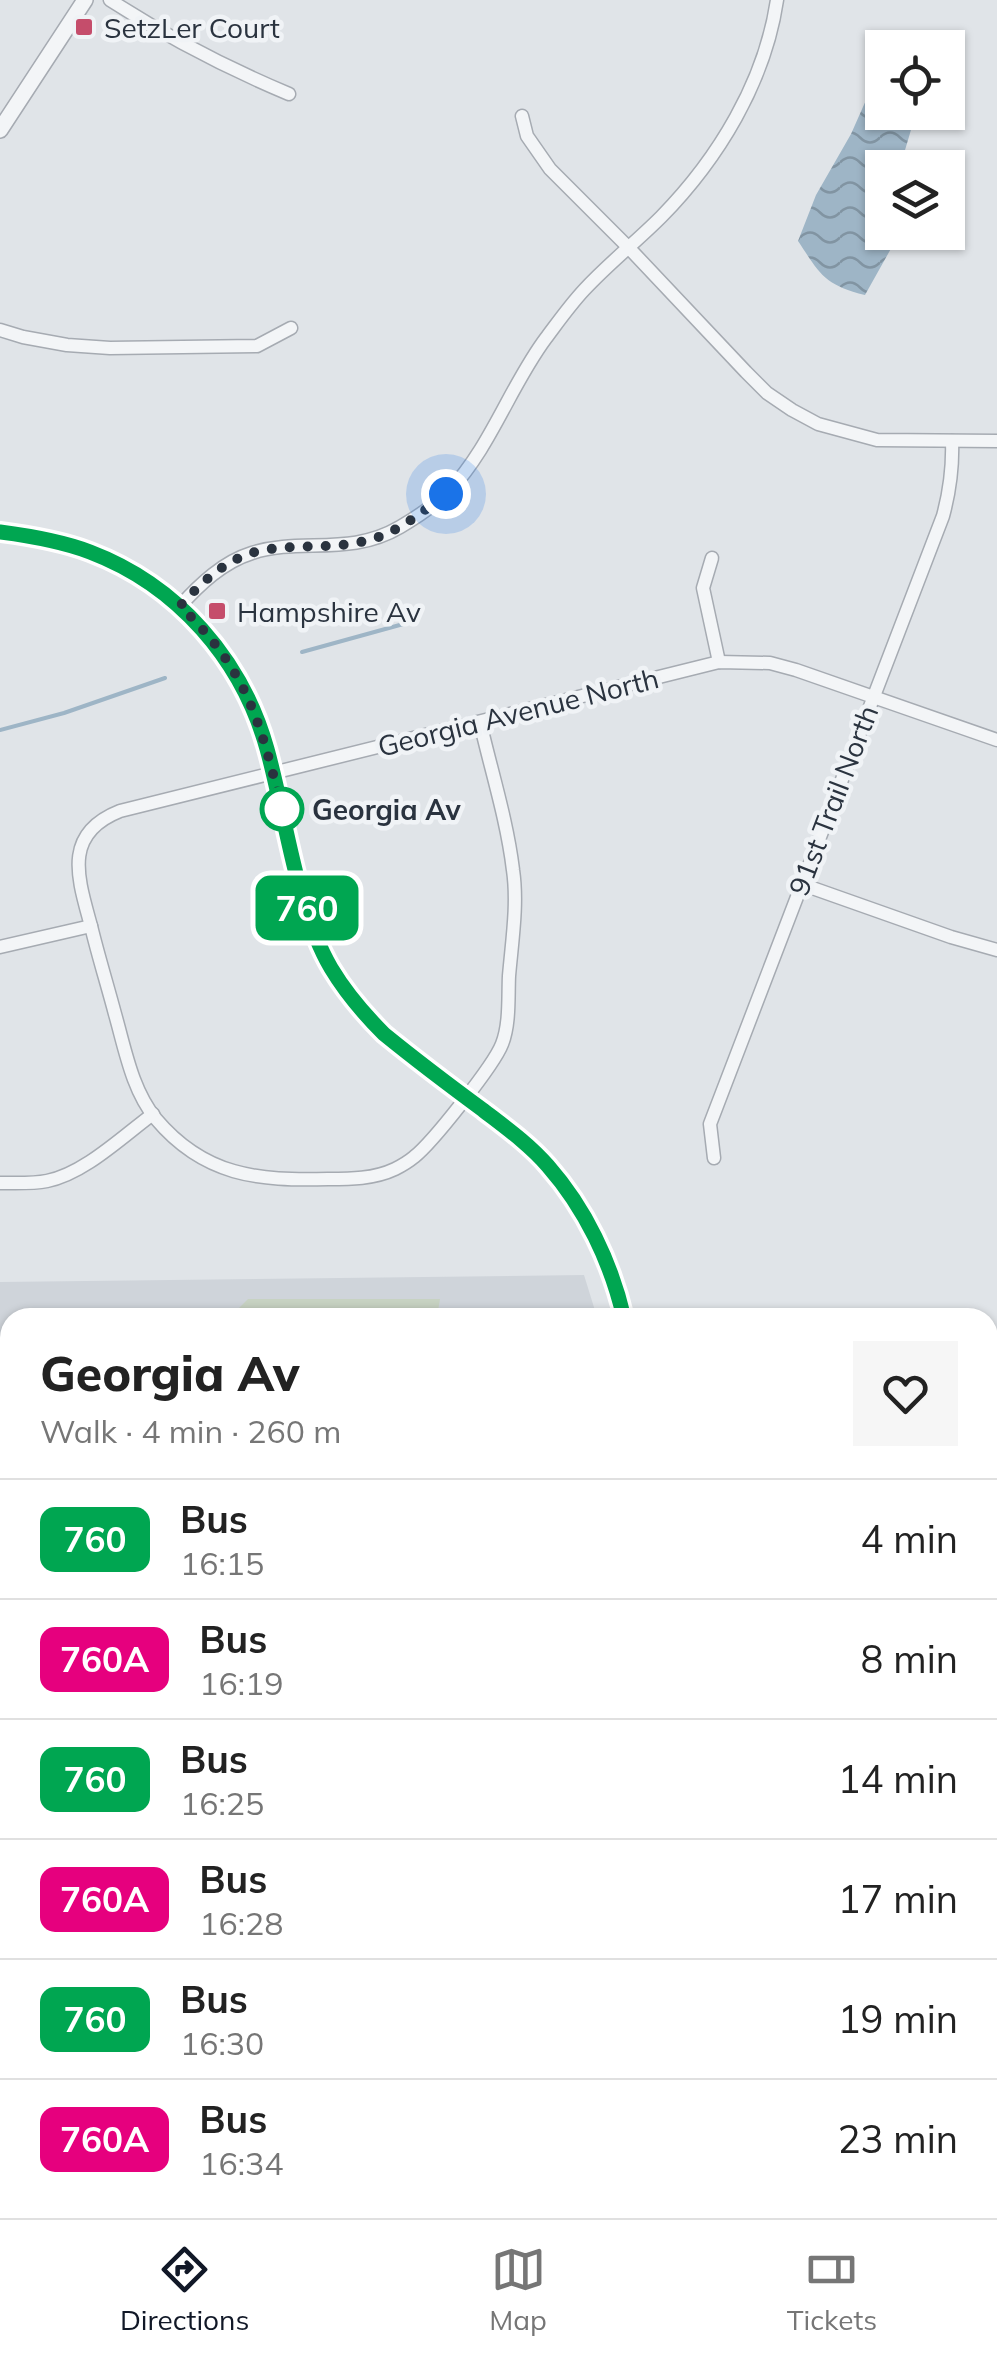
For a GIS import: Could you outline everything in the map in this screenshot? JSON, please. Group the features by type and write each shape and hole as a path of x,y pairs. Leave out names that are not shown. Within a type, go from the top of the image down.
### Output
{"street":[{"path":"0,130 85,0"},
{"path":"110,0 168,36 289,94"},
{"path":"180,606 230,562 254,552 367,541 396,530 446,494 483,445 544,342 583,292 692,182 729,128 746,100 764,54 777,0"},
{"path":"522,116 528,136 550,169 746,372 792,410 818,424 876,440 997,442"},
{"path":"0,330 66,345 110,348 258,346 291,328"},
{"name":"91st Trail North","path":"714,1158 710,1124 943,516 952,479 952,442"},
{"path":"0,532 88,551 134,573 180,606 212,641 243,686 257,716 304,901 330,967 384,1034 546,1163 585,1218 620,1308"},
{"path":"712,558 703,588 719,662"},
{"name":"Georgia Avenue North","path":"91,926 79,879 81,844 104,818 120,811 719,662 770,663 997,740"},
{"path":"0,947 91,926 134,1078 153,1114 170,1134 196,1154 242,1174 285,1180 356,1178 387,1172 416,1156 466,1097 502,1044 514,873 480,722"},
{"path":"801,884 997,950"},
{"path":"0,1183 47,1181 64,1176 153,1114"}],"shaded area":[{"path":"584,1275 594,1308 0,1308 0,1282"}],"green space":[{"path":"248,1299 440,1299 438,1308 239,1308"}],"water":[{"path":"865,102 865,130 911,130 905,150 865,150 865,250 890,250 865,295 824,277 798,241 816,195"}],"waterway":[{"path":"302,652 407,623"},
{"path":"0,730 64,713 165,678"}],"bus line":[{"name":"760","path":"0,532 61,542 110,560 180,606 212,641 243,686 257,716 304,901 330,967 384,1034 546,1163 585,1218 621,1308"}],"place":[{"name":"SetzLer Court","path":"84,27"},
{"name":"Hampshire Av","path":"217,611"},
{"name":"Georgia Av","path":"282,809"}],"route":[{"path":"282,809 257,716 243,686 227,660 180,606 230,562 254,552 367,541 396,530 446,494"}]}
